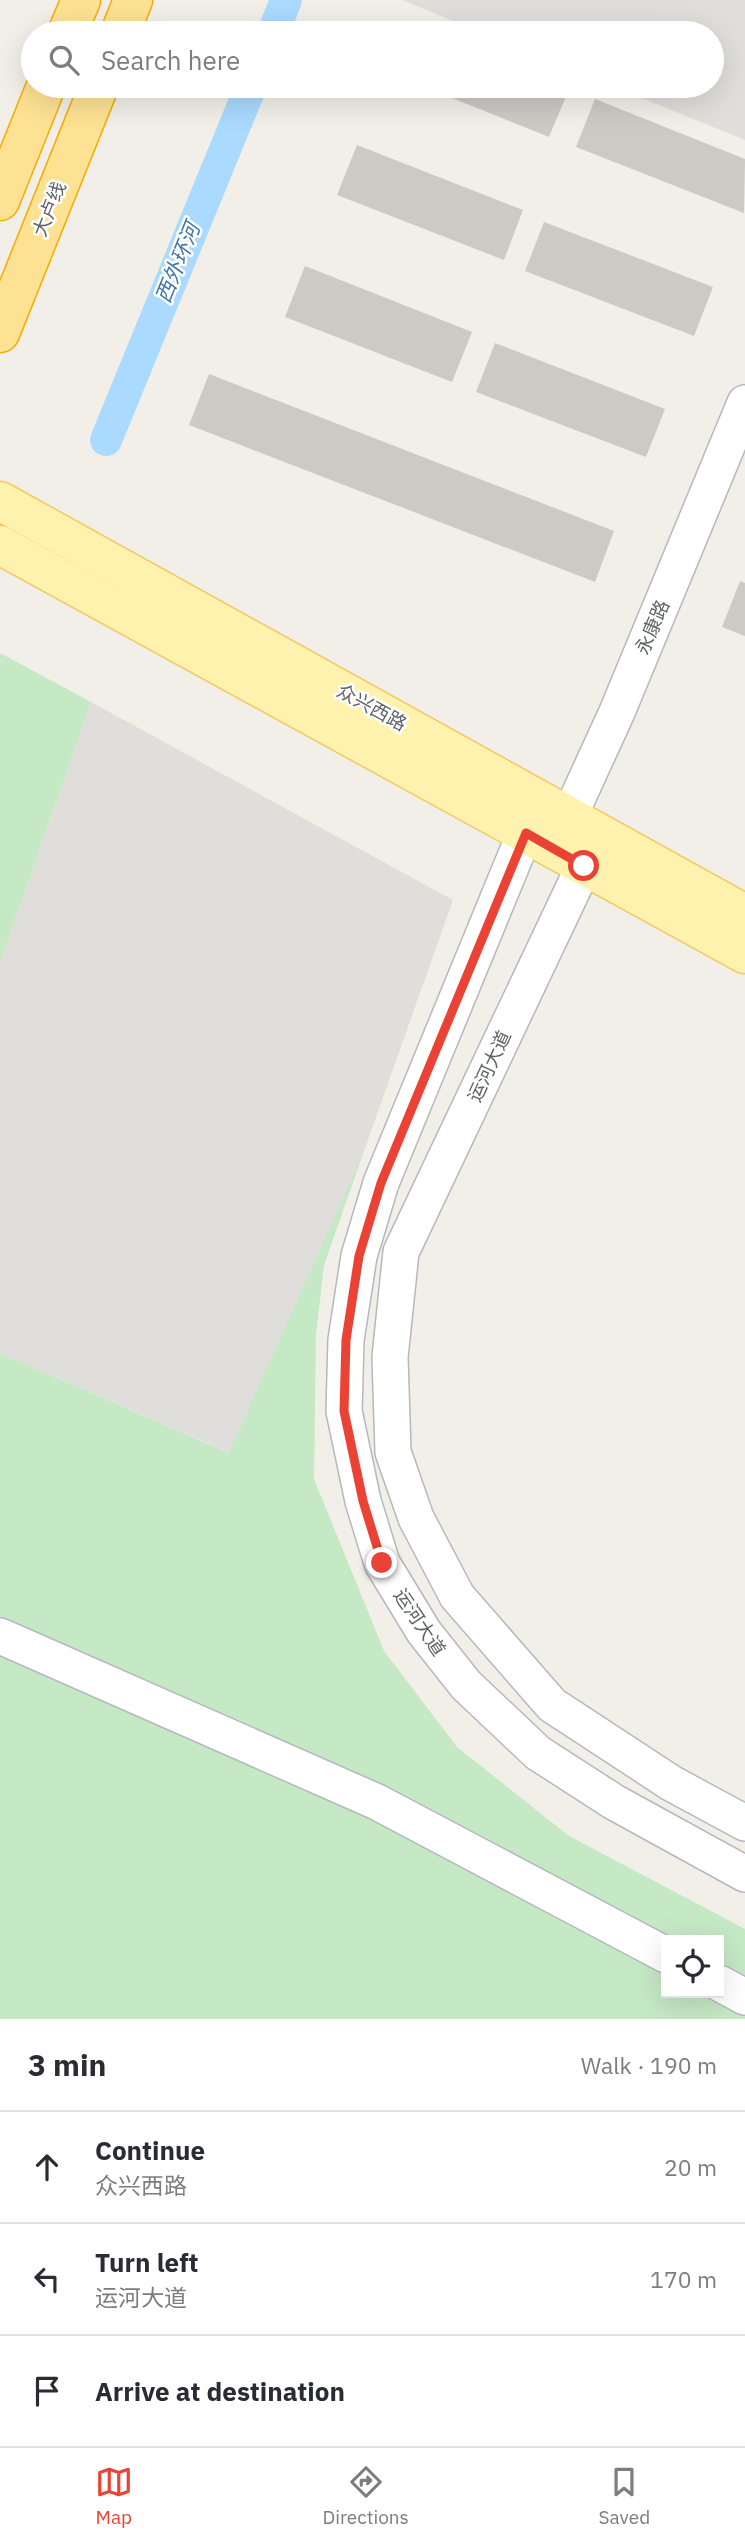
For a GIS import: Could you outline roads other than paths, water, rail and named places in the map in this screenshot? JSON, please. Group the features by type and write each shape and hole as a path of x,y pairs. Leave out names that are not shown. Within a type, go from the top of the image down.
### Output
{"highway":[{"path":"72,21 81,0"},
{"path":"125,21 133,0"},
{"path":"0,201 41,98"},
{"name":"大卢线","path":"0,333 94,98"}],"main road":[{"name":"众兴西路","path":"0,501 745,954"},
{"name":"众兴西路","path":"0,544 558,841 745,914"}],"street":[{"name":"永康路","path":"558,841 617,712 745,403"},
{"name":"运河大道","path":"558,841 401,1252 390,1357 393,1452 416,1518 457,1596 552,1705 671,1783 745,1823"},
{"name":"运河大道","path":"558,841 381,1183 359,1256 346,1340 344,1411 363,1501 382,1563 424,1632 466,1685 538,1753 614,1802 745,1874"},
{"path":"0,1636 377,1802 661,1952"},
{"path":"724,1986 745,1997"}],"waterway":[{"name":"西外环河","path":"278,21 286,0"},
{"name":"西外环河","path":"106,440 246,98"}]}
